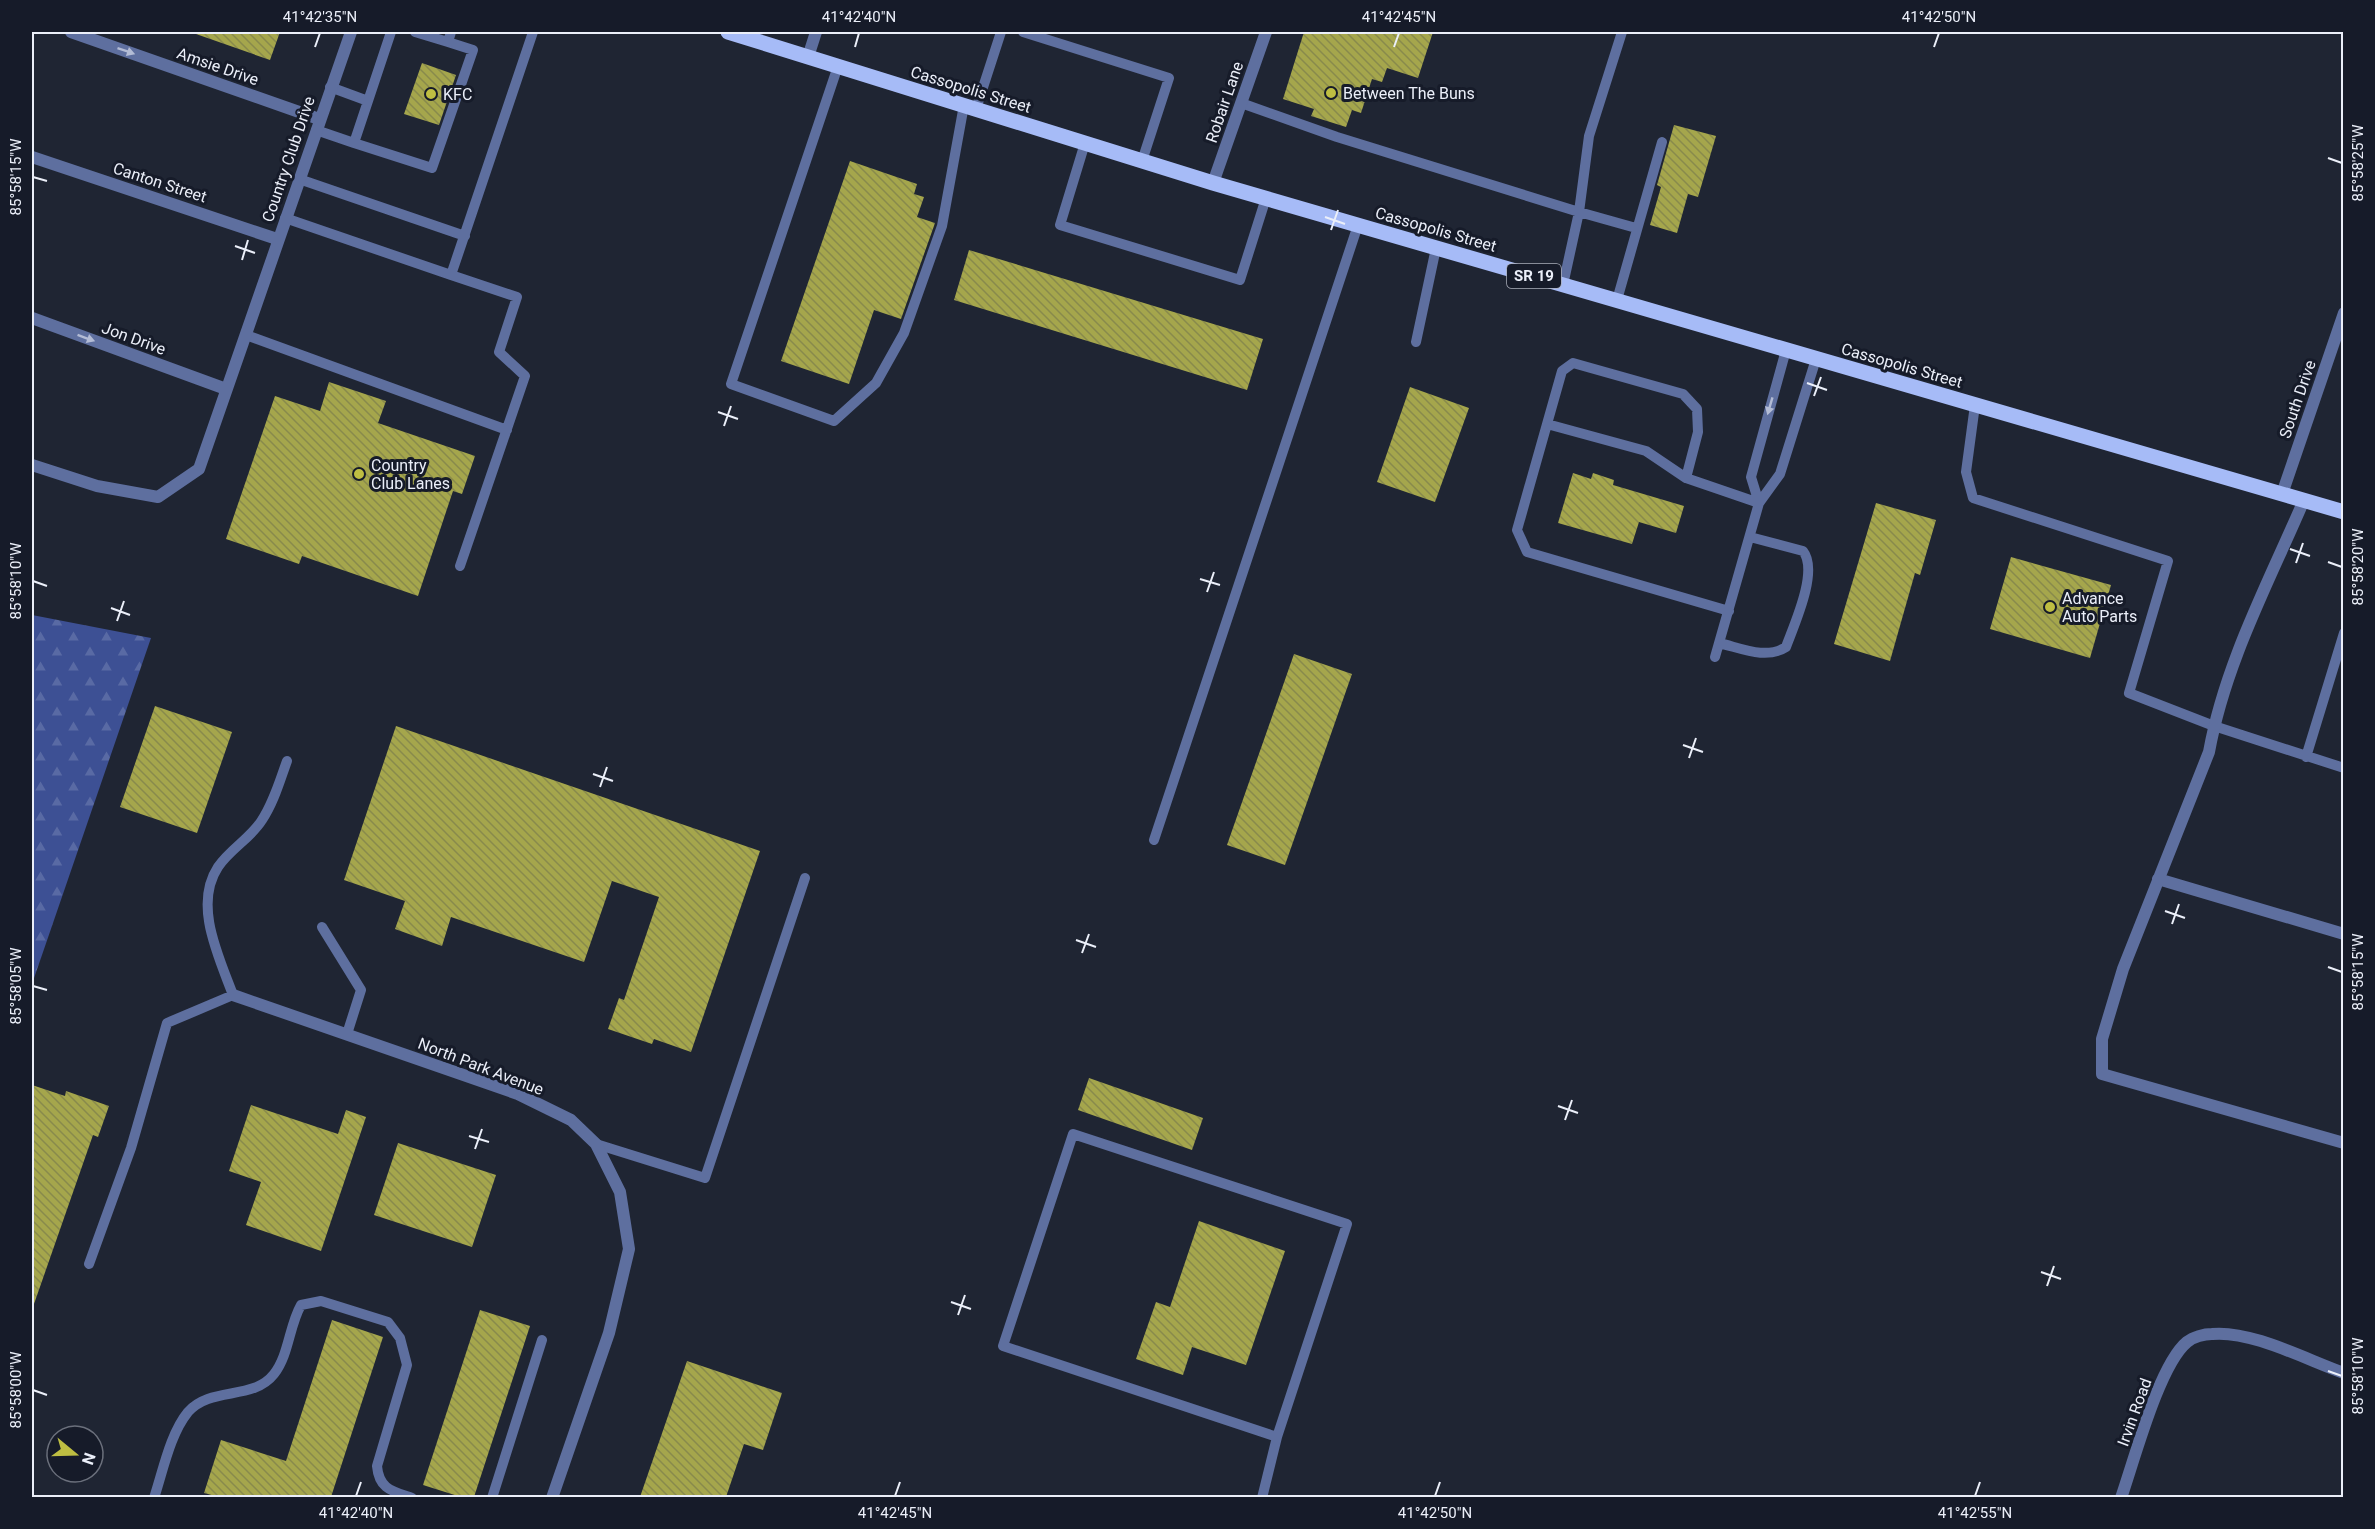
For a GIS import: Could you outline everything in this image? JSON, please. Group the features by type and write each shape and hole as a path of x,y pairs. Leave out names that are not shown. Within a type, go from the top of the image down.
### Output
{"main road":[{"name":"Cassopolis Street","path":"728,32 1213,183 2343,512"}],"street":[{"name":"Amsie Drive","path":"71,32 317,124"},
{"name":"Country Club Drive","path":"32,465 97,486 158,497 199,469 317,124 351,32"},
{"path":"808,57 816,32"},
{"name":"Robair Lane","path":"1213,183 1266,32"},
{"name":"Canton Street","path":"32,157 278,239"},
{"name":"South Drive","path":"2282,494 2343,314"},
{"name":"Jon Drive","path":"32,318 226,389"},
{"path":"2304,500 2245,632 2214,726 2209,752 2123,969 2102,1039 2102,1074 2343,1143"},
{"path":"2158,879 2343,934"},
{"name":"North Park Avenue","path":"233,994 518,1094 571,1120 596,1144 620,1192 629,1250 609,1333 552,1497"},
{"name":"Irvin Road","path":"2121,1497 2167,1371 2187,1342 2214,1333 2235,1336 2255,1340 2343,1373"}],"lane":[{"path":"354,143 391,32"},
{"path":"317,124 354,143 432,168 473,50 449,37 414,32"},
{"path":"451,275 533,32"},
{"path":"838,66 731,384 834,421 876,383 904,333 942,226 970,107 1002,32"},
{"path":"1023,32 1169,78 1142,161"},
{"path":"1563,285 1579,212 1589,136 1622,32"},
{"path":"330,87 368,101"},
{"path":"1241,103 1336,137 1636,228"},
{"path":"1617,300 1662,142"},
{"path":"1085,143 1060,225 1240,280 1266,198"},
{"path":"299,179 465,236"},
{"path":"285,218 517,297 499,352 525,376 460,566"},
{"path":"1154,840 1358,225"},
{"path":"1416,342 1436,248"},
{"path":"246,335 507,430"},
{"path":"1759,503 1750,477 1786,350"},
{"path":"1715,657 1759,503 1780,474 1816,358"},
{"path":"1686,478 1698,432 1697,409 1683,394 1573,363 1562,371 1517,530 1527,552 1728,610"},
{"path":"1975,405 1966,472 1973,498 2168,561 2129,693 2214,726 2343,768"},
{"path":"1547,424 1646,451 1686,478 1759,503"},
{"path":"1719,643 1764,654 1777,653 1786,647 1810,573 1807,556 1803,551 1750,537"},
{"path":"2306,756 2343,633"},
{"path":"89,1264 131,1148 167,1023 233,994 213,941 208,900 211,883 218,868 261,823 287,761"},
{"path":"596,1144 705,1178 805,878"},
{"path":"322,927 361,990 347,1034"},
{"path":"1262,1497 1277,1437 1347,1224 1073,1134 1003,1346 1277,1437"},
{"path":"154,1497 178,1430 188,1412 208,1398 254,1388 274,1374 301,1305 314,1301 388,1322 400,1338 407,1365 377,1466 378,1478 386,1489 412,1497"},
{"path":"492,1497 542,1340"}],"green space":[{"path":"32,615 151,638 32,984"}],"building":[{"path":"196,32 280,32 270,60 196,34"},
{"path":"1304,32 1433,32 1418,78 1387,68 1382,82 1372,79 1361,113 1352,110 1346,127 1311,116 1314,109 1283,99"},
{"path":"422,63 456,75 439,125 404,114"},
{"path":"1674,125 1716,136 1698,197 1688,194 1677,233 1650,225 1661,187 1657,185"},
{"path":"850,161 917,184 914,194 924,197 917,217 935,223 901,319 874,310 849,384 781,361"},
{"path":"969,250 1263,339 1247,390 954,300"},
{"name":"Country Club Lanes","path":"329,382 386,401 378,423 475,456 462,494 453,491 418,596 302,556 299,564 226,539 275,396 320,411"},
{"path":"1410,387 1469,408 1435,502 1377,482"},
{"path":"1573,473 1591,479 1593,473 1614,480 1613,485 1684,506 1676,533 1639,522 1632,544 1558,523"},
{"path":"1876,503 1936,520 1920,575 1915,573 1890,661 1834,644"},
{"name":"Advance Auto Parts","path":"2011,557 2111,585 2090,658 1990,629"},
{"path":"1294,654 1352,674 1285,865 1227,845"},
{"path":"155,706 232,732 197,833 120,807"},
{"path":"396,726 760,851 691,1052 654,1039 652,1044 608,1029 619,998 624,1000 659,897 612,881 584,962 451,917 442,946 395,929 405,901 344,880"},
{"path":"1089,1078 1203,1118 1192,1150 1078,1110"},
{"path":"32,1085 65,1096 66,1091 109,1106 98,1137 93,1135 34,1304 32,1303"},
{"path":"251,1105 338,1134 346,1110 366,1117 321,1251 246,1225 261,1182 229,1171"},
{"path":"398,1143 496,1175 472,1247 374,1215"},
{"path":"1199,1221 1285,1251 1246,1365 1192,1347 1183,1375 1136,1359 1156,1302 1170,1307"},
{"path":"480,1310 530,1326 474,1497 461,1497 423,1485"},
{"path":"332,1320 383,1337 331,1497 219,1497 204,1493 221,1440 286,1461"},
{"path":"687,1361 782,1393 763,1450 744,1444 726,1497 640,1497"}],"place":[{"name":"Between The Buns","path":"1331,93"},
{"name":"KFC","path":"431,94"},
{"name":"Country Club Lanes","path":"359,474"},
{"name":"Advance Auto Parts","path":"2050,607"}]}
